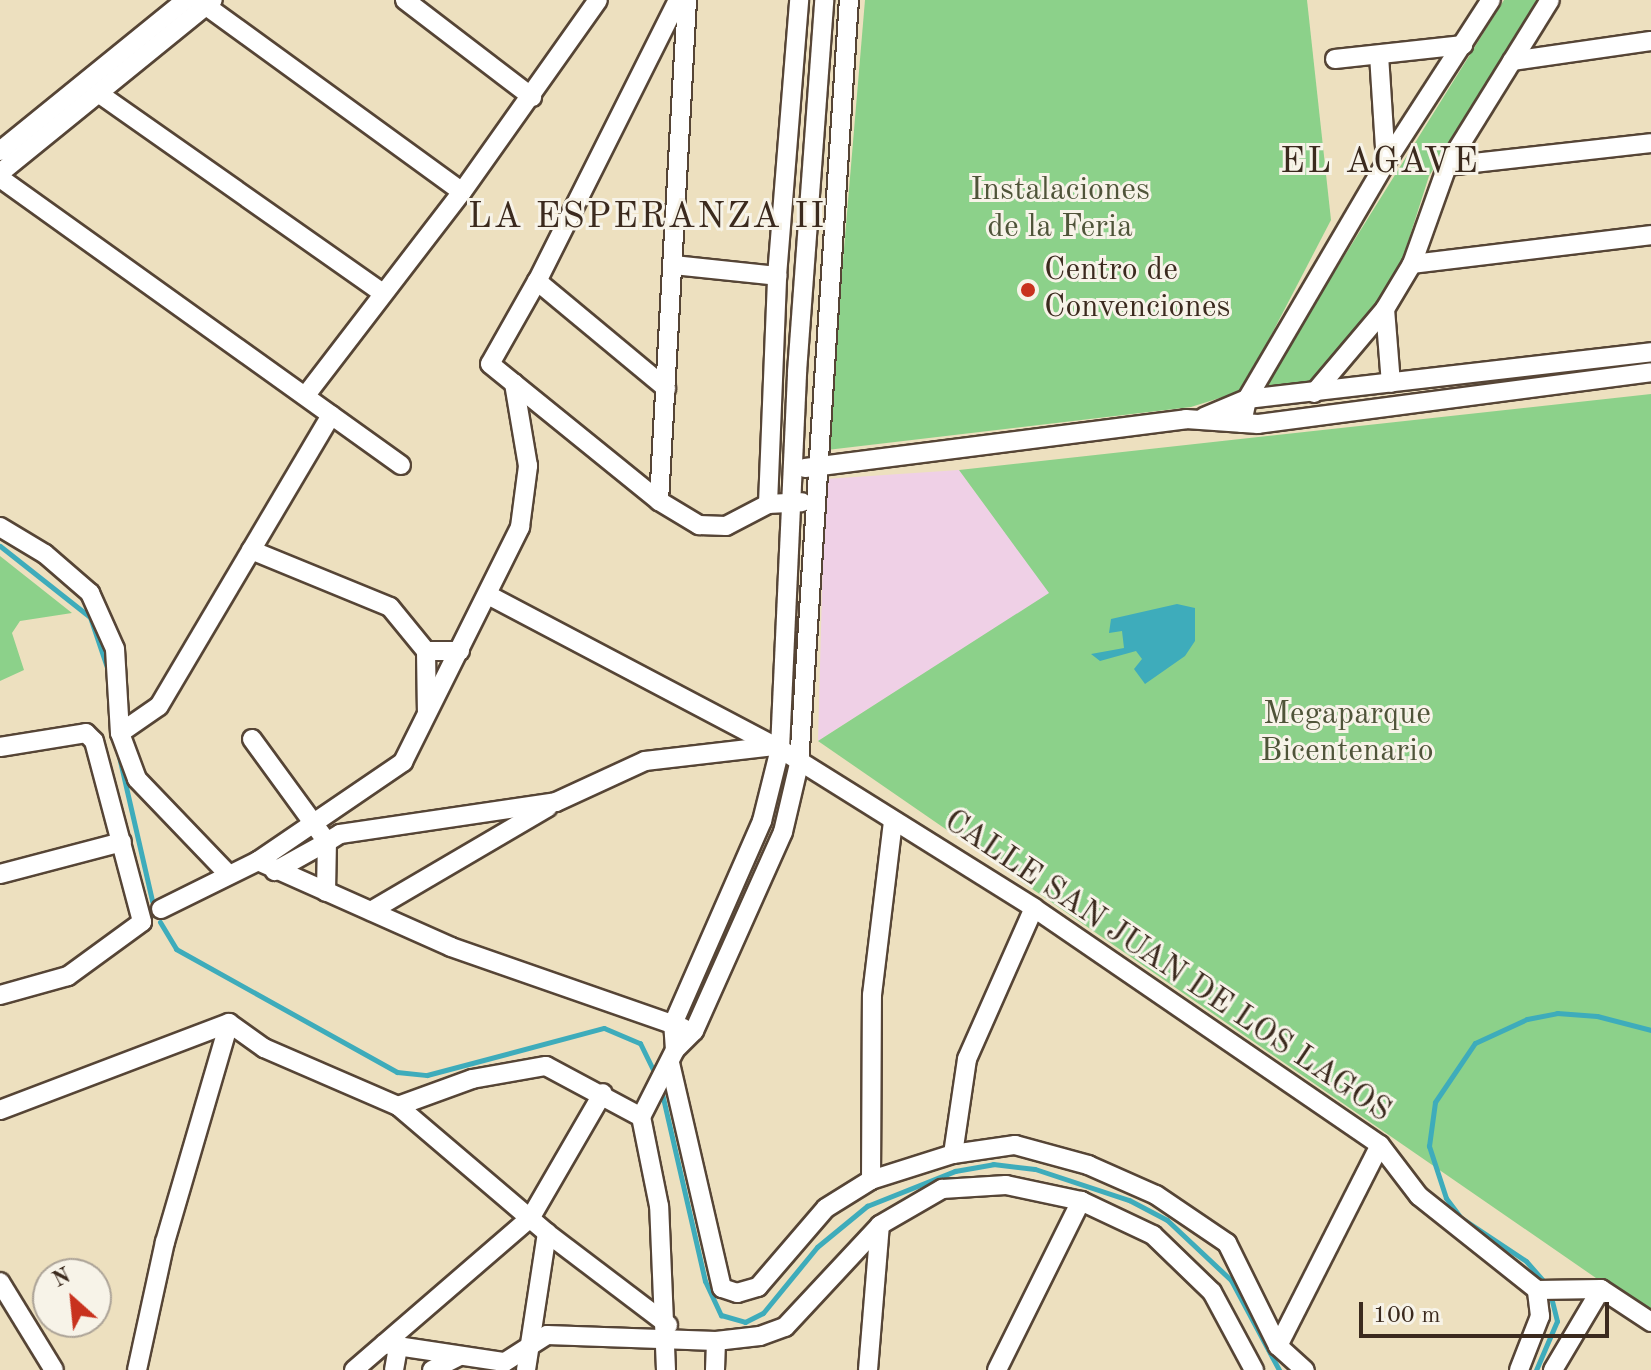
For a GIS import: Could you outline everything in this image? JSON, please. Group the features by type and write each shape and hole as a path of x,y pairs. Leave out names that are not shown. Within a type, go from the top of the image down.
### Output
{"street":[{"path":"0,151 186,0"},
{"path":"405,0 532,97"},
{"path":"306,395 462,192 598,0"},
{"path":"678,0 537,281 490,364 659,501 699,525 726,526 768,504 816,502"},
{"path":"659,501 687,0"},
{"path":"768,504 777,276 799,0"},
{"path":"824,0 777,748 762,821 673,1024 671,1059 722,1288 737,1293 758,1287 826,1208 871,1180 953,1154 1015,1145 1088,1165 1156,1195 1227,1243 1278,1346 1305,1370"},
{"path":"666,1370 668,1330 659,1206 645,1110 671,1059 694,1031 783,832 799,764 816,502 815,468 849,0"},
{"path":"1242,423 1247,399 1386,162 1491,0"},
{"path":"1314,393 1385,309 1412,264 1447,166 1550,0"},
{"path":"401,465 0,176 101,95 205,2 462,192"},
{"path":"1512,61 1651,41"},
{"path":"1335,59 1463,45"},
{"path":"1379,55 1386,162"},
{"path":"101,95 383,293"},
{"path":"1447,166 1651,143"},
{"path":"1412,264 1651,235"},
{"path":"673,265 777,276"},
{"path":"537,281 666,388"},
{"path":"1385,309 1391,383"},
{"path":"794,467 815,468 1204,417 1247,399 1651,352"},
{"path":"1620,355 1622,375"},
{"path":"1204,417 1242,423 1651,372"},
{"path":"161,909 258,861 403,762 490,596 520,527 528,466 514,383"},
{"path":"120,733 159,706 331,415"},
{"path":"0,527 45,554 90,593 115,649 120,733 137,779 228,874"},
{"path":"251,550 390,607 426,651 427,714"},
{"name":"CALLE SAN JUAN DE LOS LAGOS","path":"490,596 777,748 1034,908 1380,1145 1419,1196 1548,1289"},
{"path":"426,651 460,651"},
{"path":"0,747 86,733 94,741 142,922 68,976 0,995"},
{"path":"252,739 322,820 327,842 326,892"},
{"path":"371,911 556,802 645,761 777,748"},
{"path":"275,871 327,842 364,826 556,802"},
{"path":"871,1180 872,995 893,821"},
{"path":"0,874 122,842"},
{"path":"258,861 451,947 694,1031"},
{"path":"953,1154 967,1059 1034,908"},
{"path":"229,1023 264,1048 398,1106 547,1233 668,1330"},
{"path":"0,1110 229,1023"},
{"path":"137,1370 165,1242 229,1023"},
{"path":"398,1106 472,1079 546,1066 645,1110"},
{"path":"354,1370 391,1345 531,1217 603,1093"},
{"path":"1278,1346 1380,1145"},
{"path":"391,1345 505,1362 547,1335 668,1330 716,1341 760,1336 785,1327 880,1225 942,1189 1006,1185 1081,1201 1153,1235 1212,1292 1254,1370"},
{"path":"997,1370 1081,1201"},
{"path":"868,1370 880,1225"},
{"path":"526,1370 547,1233"},
{"path":"0,1282 54,1370"},
{"path":"1519,1370 1548,1289 1601,1289 1651,1322"},
{"path":"1553,1370 1601,1289"},
{"path":"715,1370 716,1341"},
{"path":"391,1345 394,1370"},
{"path":"432,1370 459,1356"}],"shaded area":[{"path":"959,470 1050,593 818,741 825,479"}],"green space":[{"name":"Instalaciones de la Feria","path":"865,0 1307,0 1331,220 1242,391 1191,407 827,450"},
{"path":"1504,0 1541,0 1429,176 1393,289 1309,386 1259,393"},
{"name":"Megaparque Bicentenario","path":"1651,394 1651,1316 818,741 1049,593 959,470"},
{"path":"0,556 72,613 20,621 12,633 24,670 0,681"}],"water":[{"path":"1177,604 1195,608 1195,641 1185,656 1145,684 1134,669 1142,659 1136,651 1100,661 1091,654 1124,648 1122,631 1109,633 1111,619"}],"waterway":[{"path":"0,546 90,617 109,673"},
{"path":"118,752 152,901"},
{"path":"160,922 176,949 397,1072 427,1075 604,1028 640,1043 656,1076"},
{"path":"1546,1284 1526,1261 1461,1218 1446,1198 1429,1146 1435,1102 1475,1043 1527,1019 1557,1013 1597,1016 1651,1030"},
{"path":"661,1089 705,1281 721,1315 745,1322 763,1313 817,1247 867,1206 955,1171 993,1164 1035,1169 1129,1200 1167,1220 1231,1280 1279,1370"},
{"path":"1536,1370 1557,1321 1550,1293"}],"place":[{"name":"Centro de Convenciones","path":"1028,290"}],"district":[{"name":"EL AGAVE","path":"1380,164"},
{"name":"LA ESPERANZA II","path":"647,219"}]}
